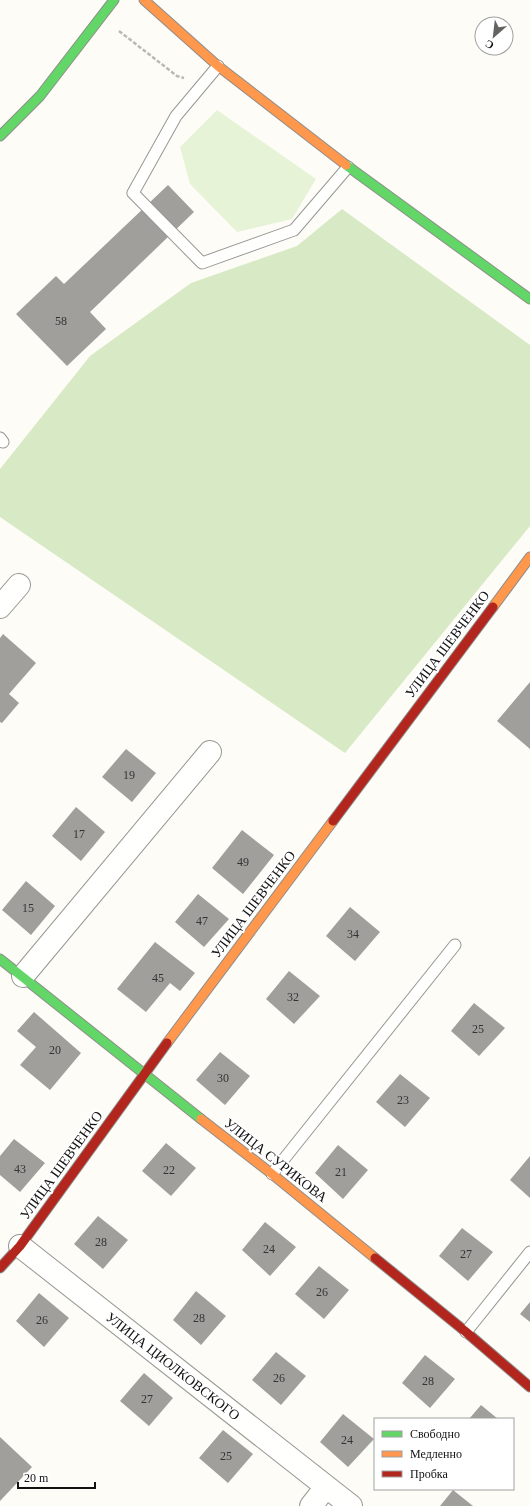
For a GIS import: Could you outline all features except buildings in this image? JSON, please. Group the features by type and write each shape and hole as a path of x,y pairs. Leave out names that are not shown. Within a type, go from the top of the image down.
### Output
{"street":[{"path":"0,136 40,96 114,0"},
{"path":"144,0 218,66 348,167 530,299"},
{"name":"УЛИЦА ШЕВЧЕНКО","path":"0,1268 20,1246 144,1074 530,557"},
{"path":"0,607 19,586"},
{"path":"23,976 210,752"},
{"name":"УЛИЦА СУРИКОВА","path":"0,959 272,1174 530,1386"},
{"name":"УЛИЦА ЦИОЛКОВСКОГО","path":"20,1246 351,1506"},
{"path":"311,1506 326,1487"}],"lane":[{"path":"218,66 176,116 133,193 202,263 294,230 348,167"},
{"path":"272,1174 455,945"},
{"path":"466,1332 530,1252"}],"green space":[{"path":"217,110 316,179 292,219 237,232 190,184 180,147"},
{"path":"342,209 530,345 530,526 345,753 0,517 0,469 90,356 191,283 297,246"}],"traffic: fast":[{"path":"0,136 40,96 114,0"},
{"path":"346,165 530,299"},
{"path":"0,959 201,1119"}],"traffic: slow":[{"path":"144,0 218,66 346,165"},
{"path":"493,607 530,557"},
{"path":"167,1043 333,821"},
{"path":"201,1119 272,1174 375,1258"}],"traffic: jam":[{"path":"333,821 493,607"},
{"path":"0,1268 20,1246 167,1043"},
{"path":"375,1258 466,1332 530,1387"}]}
